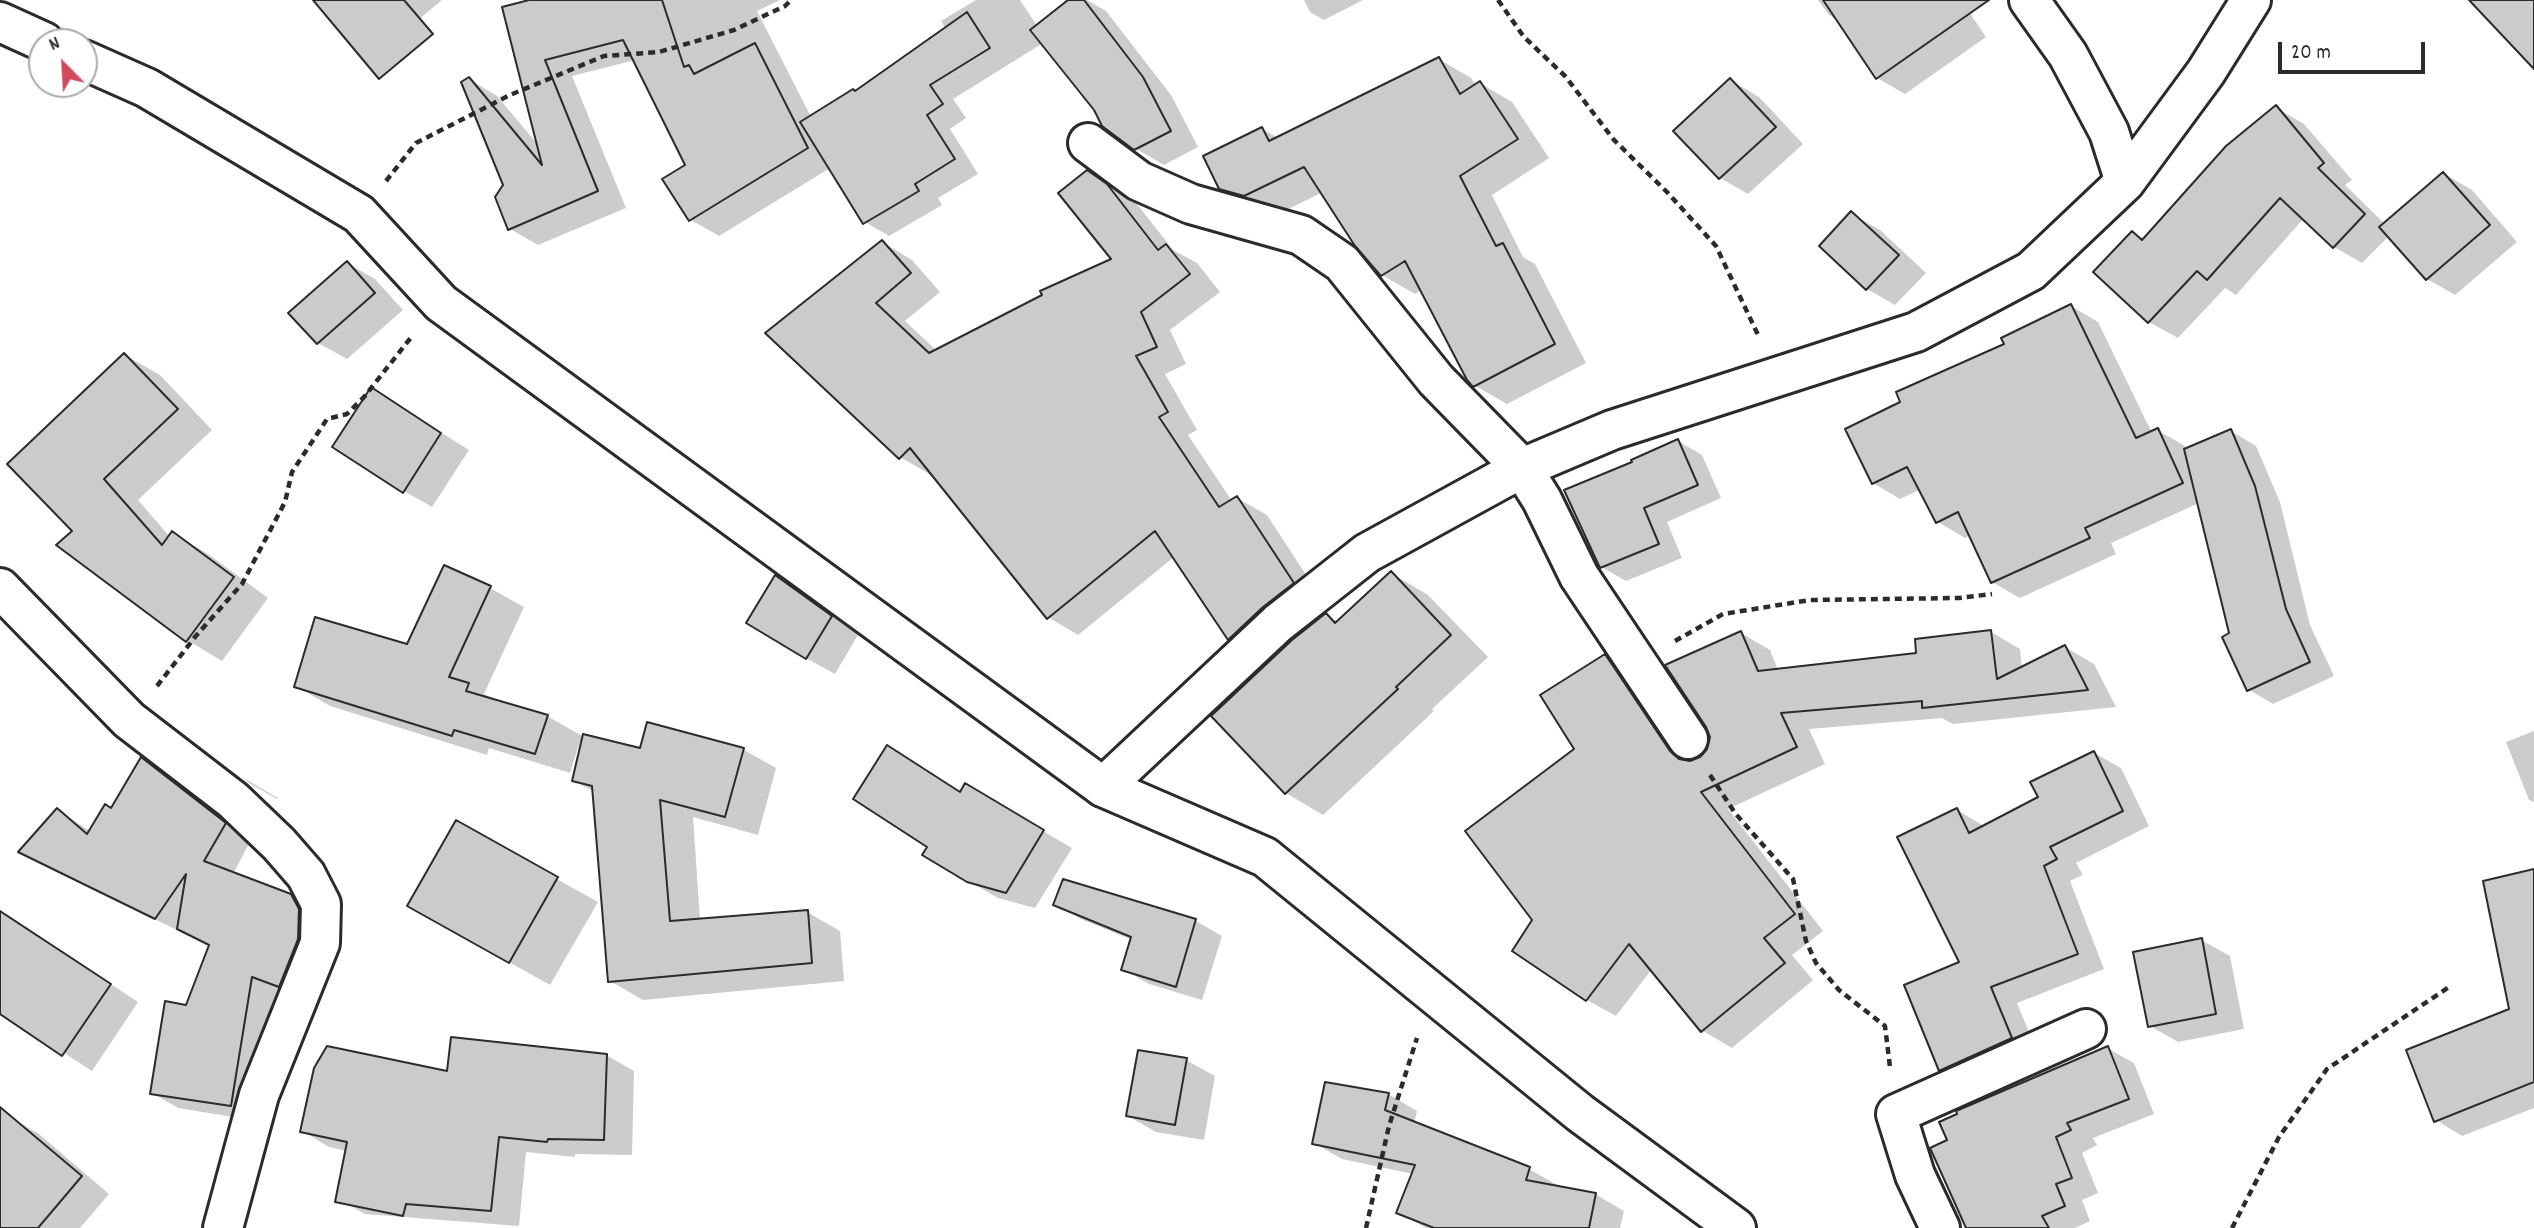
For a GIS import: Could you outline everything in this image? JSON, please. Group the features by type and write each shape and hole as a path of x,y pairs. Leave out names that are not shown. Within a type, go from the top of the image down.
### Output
{"street":[{"path":"2029,0 2068,55 2109,132 2124,181"},
{"path":"1103,787 1278,623 1367,553 1521,468 1612,430 1916,332 2031,271 2124,181 2206,72 2251,0"},
{"path":"0,22 28,35"},
{"path":"98,66 147,88 359,214 441,303 1103,787 1265,857 1580,1113 1736,1228"},
{"path":"1088,143 1139,181 1191,204 1301,234 1342,263 1436,380 1521,468 1542,500 1579,576 1689,738"},
{"path":"0,588 129,720 233,800 279,845 306,875 321,904 320,943 258,1095 223,1228"},
{"path":"1940,1228 1915,1175 1896,1114 2087,1029"}],"path":[{"path":"359,214 416,143 510,95 604,56 659,52 734,30 785,6 791,0"},
{"path":"1499,0 1524,37 1565,76 1614,140 1667,192 1716,246 1765,351 1788,373"},
{"path":"129,720 195,636 242,584 285,502 292,472 327,419 347,414 364,397 441,303"},
{"path":"1637,662 1723,614 1810,600 1959,598 1992,594"},
{"path":"1689,738 1735,813 1793,879 1806,941 1816,963 1839,990 1885,1026 1896,1114"},
{"path":"2232,1228 2279,1137 2327,1069 2449,987"},
{"path":"1366,1228 1389,1126 1432,994"}],"building":[{"path":"313,0 404,0 433,34 379,79"},
{"path":"529,0 662,0 684,67 689,65 694,74 755,43 808,148 689,221 662,179 685,165 623,40 545,60 598,191 508,230 495,197 503,185 461,82 469,77 542,165 502,7"},
{"path":"1068,0 1084,0 1143,77 1171,131 1134,150 1102,126 1094,110 1030,30"},
{"path":"1823,0 1989,0 1876,79"},
{"path":"2469,0 2534,0 2534,69"},
{"path":"967,12 990,48 930,85 943,104 927,115 955,159 915,184 919,191 863,224 800,122 853,89 855,91"},
{"path":"1439,57 1460,94 1480,81 1518,139 1460,176 1496,246 1503,243 1555,344 1473,387 1405,261 1381,276 1355,246 1304,167 1244,196 1219,189 1203,156 1262,127 1269,141"},
{"path":"1730,78 1776,127 1719,179 1673,131"},
{"path":"2276,105 2324,163 2318,168 2365,214 2333,248 2280,198 2207,280 2197,271 2148,323 2093,272 2132,231 2142,240 2226,146"},
{"path":"1087,170 1107,184 1158,250 1166,244 1190,274 1141,312 1157,347 1136,356 1168,412 1159,417 1219,507 1237,496 1294,583 1228,640 1155,531 1047,619 910,448 899,459 765,333 882,240 911,273 876,303 929,353 1042,295 1040,291 1111,259 1058,193"},
{"path":"2443,172 2490,225 2426,280 2379,227"},
{"path":"1851,211 1899,255 1866,290 1819,246"},
{"path":"347,261 375,293 317,344 288,313"},
{"path":"2071,304 2136,438 2158,428 2183,483 2085,528 2090,538 1991,583 1958,512 1936,523 1907,467 1872,484 1845,429 1900,402 1896,392 2004,344 2001,338"},
{"path":"124,353 178,409 104,479 162,545 172,531 234,577 186,642 56,545 72,531 7,464"},
{"path":"371,387 441,433 403,493 332,447"},
{"path":"2231,429 2255,486 2286,609 2310,662 2247,691 2222,637 2229,633 2184,449"},
{"path":"1678,439 1698,485 1644,508 1659,544 1600,568 1564,490 1632,462 1631,460"},
{"path":"444,565 491,586 449,677 469,683 466,691 548,715 535,754 454,730 452,736 294,687 315,617 407,644"},
{"path":"1391,571 1451,635 1396,687 1398,689 1285,794 1211,716 1292,640 1326,613 1335,623"},
{"path":"775,575 832,616 806,659 746,623"},
{"path":"1991,630 1997,679 2065,645 2088,690 1922,708 1922,701 1781,713 1797,747 1701,792 1795,914 1764,938 1785,963 1701,1032 1629,944 1586,1001 1512,951 1532,920 1465,831 1574,749 1540,695 1605,654 1670,751 1679,759 1690,761 1700,757 1707,749 1710,737 1665,665 1741,631 1758,671 1916,653 1915,639"},
{"path":"647,722 744,748 725,817 660,800 670,921 808,910 812,963 608,982 592,786 572,781 583,734 640,748"},
{"path":"887,745 960,792 965,783 1044,830 1006,893 967,882 922,855 927,847 853,799"},
{"path":"2094,751 2123,811 2050,847 2057,859 2044,866 2078,954 1991,987 2012,1038 1939,1071 1904,985 1959,962 1897,837 1957,808 1969,833 2038,797 2030,782"},
{"path":"141,757 226,823 204,861 291,894 299,909 298,939 279,987 252,977 231,1106 150,1094 165,1001 186,1005 209,945 177,929 186,874 155,919 18,852 57,808 87,834 105,804 111,808"},
{"path":"456,820 558,877 509,963 407,906"},
{"path":"2534,869 2534,1082 2434,1122 2406,1050 2509,1009 2483,881"},
{"path":"1063,879 1196,919 1176,987 1121,970 1131,937 1053,905"},
{"path":"0,911 111,984 62,1056 0,1014"},
{"path":"2202,938 2216,1014 2148,1027 2133,952"},
{"path":"451,1037 607,1054 604,1140 548,1139 547,1142 499,1137 491,1211 406,1204 403,1216 335,1202 347,1142 300,1132 314,1068 327,1046 447,1071"},
{"path":"2108,1046 2129,1099 2067,1123 2071,1130 2056,1137 2072,1178 2056,1184 2065,1206 2042,1216 2049,1228 1966,1228 1930,1148 1947,1140 1939,1122 1957,1114 1956,1111"},
{"path":"1138,1050 1187,1058 1175,1125 1126,1116"},
{"path":"1325,1082 1389,1093 1385,1110 1530,1167 1526,1180 1596,1193 1589,1228 1434,1228 1396,1213 1415,1165 1312,1144"},
{"path":"0,1107 82,1176 38,1228 0,1228"}]}
